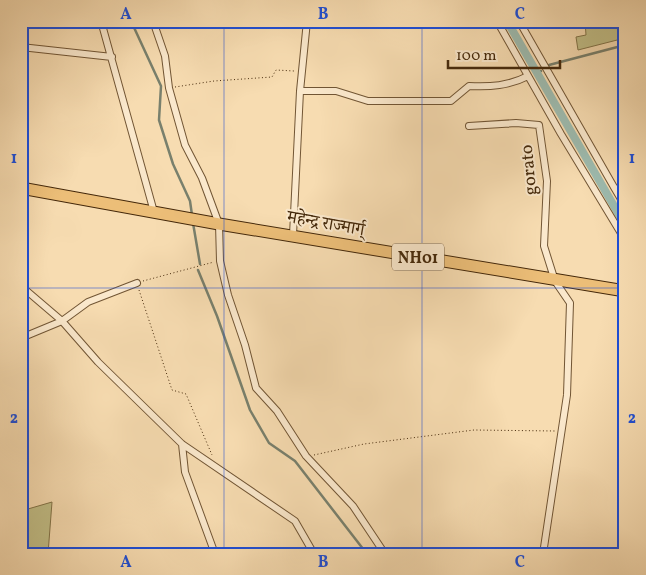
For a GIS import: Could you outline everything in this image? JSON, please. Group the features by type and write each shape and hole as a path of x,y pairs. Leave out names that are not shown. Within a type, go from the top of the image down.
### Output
{"highway":[{"name":"महेन्द्र राज्मार्ग्","path":"21,188 555,281 625,291"}],"street":[{"path":"102,21 154,212"},
{"path":"153,21 165,56 169,88 185,145 202,178 215,223 220,261 228,295 245,345 256,388 277,411 306,456 353,506 385,554"},
{"path":"293,235 300,91 307,21"},
{"path":"497,21 625,240"},
{"path":"519,21 625,206"},
{"path":"21,47 112,57"},
{"path":"300,91 336,91 368,101 451,101 469,86 485,87 513,84 528,76"},
{"name":"gorato","path":"469,126 516,123 539,125 547,181 544,246 555,281"},
{"path":"616,189 625,188"},
{"path":"543,554 563,432 570,350 570,303 555,281"},
{"path":"21,338 62,321 88,302 136,282"},
{"path":"21,286 62,321 98,362 182,444 216,465 296,521 314,554"},
{"path":"182,444 185,472 215,554"},
{"path":"21,539 26,554"}],"path":[{"path":"169,88 214,81 272,78 276,70 302,71"},
{"path":"216,465 186,394 172,390 136,282 220,261"},
{"path":"306,456 364,444 474,430 563,432"}],"shaded area":[{"path":"585,21 625,21 625,38 578,50 576,37 586,35"},
{"path":"52,502 48,554 29,554 21,525 21,511"}],"waterway":[{"path":"131,21 161,86 159,120 173,164 190,201 192,215"},
{"path":"507,21 625,225"},
{"path":"549,65 625,45"},
{"path":"537,72 541,71"},
{"path":"193,223 200,264"},
{"path":"198,270 217,316 250,410 269,443 295,461 367,554"}]}
